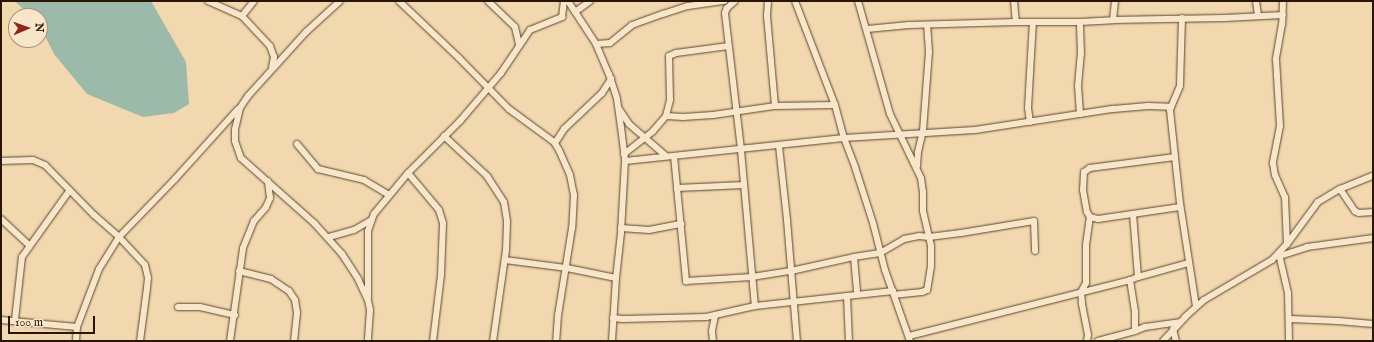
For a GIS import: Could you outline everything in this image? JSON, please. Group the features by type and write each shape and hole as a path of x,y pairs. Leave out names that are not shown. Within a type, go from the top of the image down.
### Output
{"street":[{"path":"208,1 242,16 273,52 274,63 271,71"},
{"path":"242,16 254,1"},
{"path":"76,341 78,327 99,269 119,237 176,179 306,32 340,1"},
{"path":"488,1 515,27 519,45"},
{"path":"368,341 370,310 368,300 367,237 374,214 408,173 460,121 504,68 530,30 562,17 564,1"},
{"path":"568,1 596,44 611,80 618,108 624,157 622,228 616,278 612,341"},
{"path":"575,12 590,1"},
{"path":"596,44 610,43 632,25 688,6 725,1 727,8"},
{"path":"735,1 727,8 725,13 737,110 755,306"},
{"path":"768,1 767,16 775,106"},
{"path":"795,1 835,105 844,138 855,166 873,223 880,253 910,338 1130,280 1188,263"},
{"path":"613,318 646,319 706,317 755,306 857,294 922,292 926,290 931,257 929,237 923,211 923,185 918,170 890,114 858,1"},
{"path":"1014,1 1016,22"},
{"path":"1113,20 1115,1"},
{"path":"1256,1 1258,15"},
{"path":"1283,1 1283,15 1276,59 1280,126 1273,163 1275,175 1286,198 1287,244"},
{"path":"401,2 460,58 511,111 555,143 570,175 574,195 572,228 567,268 558,315 556,341"},
{"path":"867,29 909,25 1080,22 1283,15"},
{"path":"1182,18 1180,86 1171,107 1171,138 1188,263 1196,306"},
{"path":"1030,122 1028,108 1033,22"},
{"path":"1080,22 1081,54 1078,86 1080,114"},
{"path":"918,170 917,155 922,133 929,52 927,25"},
{"path":"624,157 666,116 670,100 669,56 676,53 729,46"},
{"path":"555,143 564,129 602,93 611,80"},
{"path":"666,116 683,117 775,106 835,105"},
{"path":"624,157 674,156 844,138 975,130 1080,114 1148,106 1171,107"},
{"path":"240,108 235,130 238,151 241,158 267,180 329,238 358,279 368,300"},
{"path":"618,108 629,124 646,137 666,156"},
{"path":"444,136 487,176 504,202 507,222 505,260 494,341"},
{"path":"297,144 318,169 364,180 389,195"},
{"path":"779,146 797,341"},
{"path":"674,156 686,281 752,277 790,271 880,253 904,239 919,236 929,237 1034,221 1034,251"},
{"path":"1087,341 1088,335 1081,292 1086,283 1086,245 1090,217 1087,212 1083,190 1084,172 1090,168 1174,157"},
{"path":"1,161 33,160 40,162 94,215 119,237 145,265 147,288 140,341"},
{"path":"408,173 439,210 443,223 441,275 433,341"},
{"path":"1289,341 1290,320 1287,288 1280,255 1318,202 1340,190 1373,176"},
{"path":"230,341 235,316 239,271 249,231 266,207 270,198 267,180"},
{"path":"677,188 744,185"},
{"path":"15,320 19,268 22,257 29,245 70,190"},
{"path":"1340,190 1356,211 1359,213 1373,212"},
{"path":"1090,217 1098,219 1180,207"},
{"path":"1134,214 1138,277"},
{"path":"1,219 29,245"},
{"path":"329,238 354,230 371,220"},
{"path":"622,228 650,230 680,224"},
{"path":"1164,341 1173,329 1196,306 1216,292 1280,255 1307,247 1373,238"},
{"path":"854,257 857,294"},
{"path":"505,260 567,268 616,278"},
{"path":"239,271 271,279 289,290 295,300 297,313 294,341"},
{"path":"1130,280 1135,331"},
{"path":"847,296 849,341"},
{"path":"178,307 200,307 235,316"},
{"path":"713,341 712,331 715,315"},
{"path":"1,320 15,320 78,327"},
{"path":"1290,320 1338,321 1373,324"},
{"path":"1098,341 1145,327 1180,322"},
{"path":"1173,329 1176,341"}],"shaded area":[{"path":"15,1 151,1 186,62 189,104 174,113 143,117 87,94 54,54 48,42 48,8 22,8"}]}
